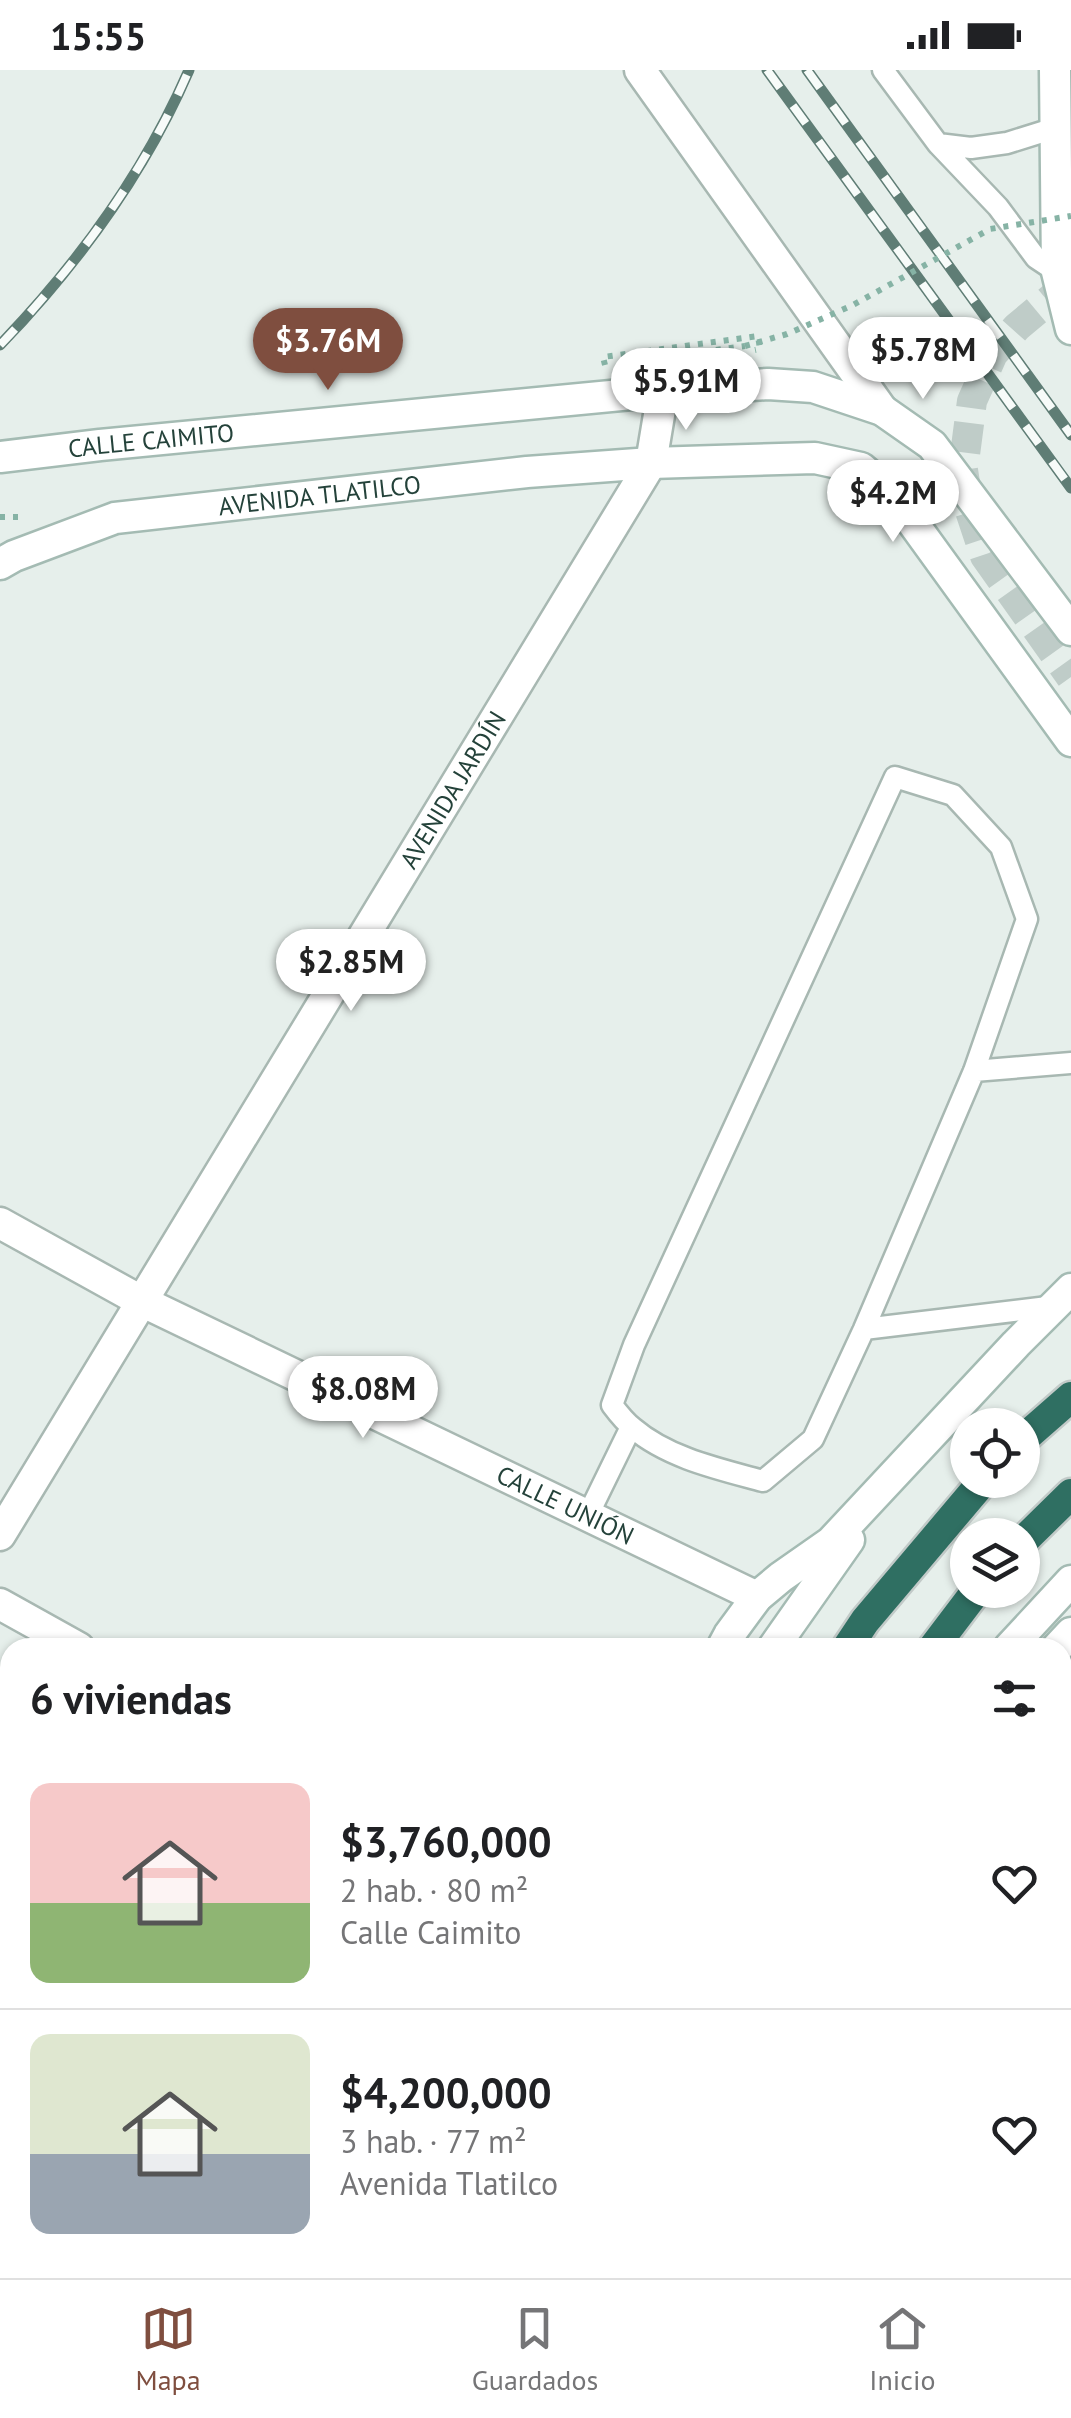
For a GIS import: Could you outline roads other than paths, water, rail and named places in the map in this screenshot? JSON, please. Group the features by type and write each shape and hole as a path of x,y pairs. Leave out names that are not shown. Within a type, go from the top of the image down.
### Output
{"highway":[{"path":"1040,1424 1071,1396"},
{"path":"854,1638 969,1498"},
{"path":"1040,1524 1063,1501"},
{"path":"941,1638 963,1608"}],"street":[{"path":"640,70 882,410 932,445 1071,630"},
{"path":"1055,70 1057,272 1071,328"},
{"name":"CALLE CAIMITO","path":"0,458 100,445 768,384 813,387 882,410"},
{"name":"AVENIDA JARDÍN","path":"0,1535 651,463 663,391"},
{"name":"AVENIDA TLATILCO","path":"0,564 115,518 527,472 815,458 861,468 892,494 1071,741"},
{"name":"CALLE UNIÓN","path":"0,1224 141,1301 757,1598"},
{"path":"727,1638 757,1598 781,1576 831,1542 1016,1344 1065,1305"},
{"path":"780,1638 855,1532 920,1453 1065,1305"},
{"path":"1018,1638 1071,1581"},
{"path":"0,1604 61,1638"}],"lane":[{"path":"883,70 938,144 998,207 1036,258 1057,272"},
{"path":"938,144 970,148 1055,128"},
{"path":"895,776 952,795 1001,848 1027,919 974,1071 864,1329 813,1439 763,1481 687,1458 631,1427 612,1405 634,1345 895,776"},
{"path":"974,1071 1071,1062"},
{"path":"864,1329 1065,1305"},
{"path":"588,1515 631,1427"}],"tunnel":[{"path":"1071,282 1017,327 993,354 972,401 963,470 969,508 985,556 1071,677"}],"railway":[{"path":"0,345 56,283 107,216 152,145 189,70"},
{"path":"767,70 1071,488"},
{"path":"807,70 1071,435"}]}
